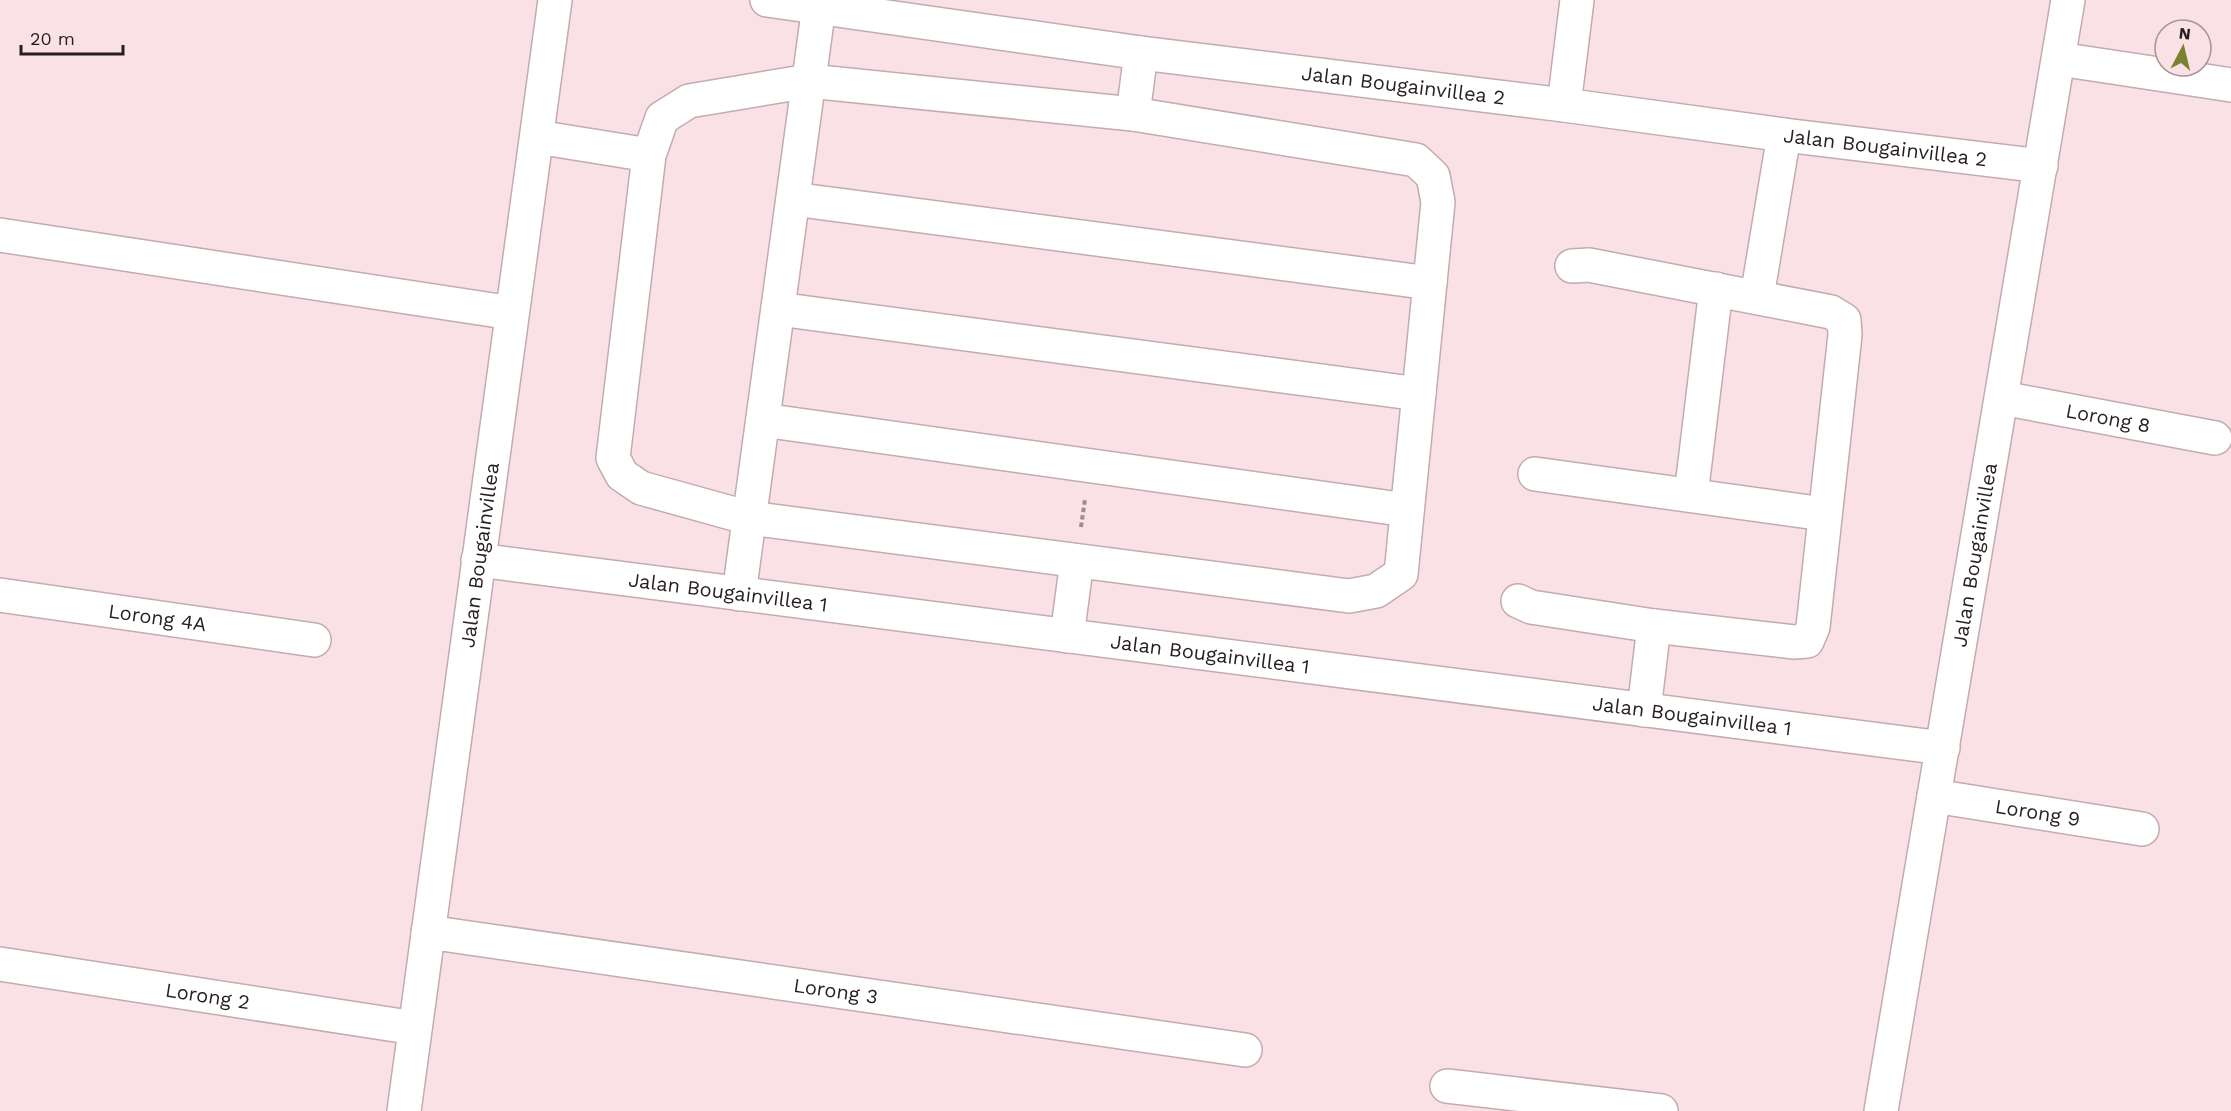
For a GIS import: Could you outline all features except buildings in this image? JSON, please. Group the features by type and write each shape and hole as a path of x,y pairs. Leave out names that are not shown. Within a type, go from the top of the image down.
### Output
{"street":[{"name":"Jalan Bougainvillea","path":"404,1111 555,0"},
{"name":"Jalan Bougainvillea 2","path":"767,0 1141,53 2041,166"},
{"path":"1564,105 1577,0"},
{"name":"Jalan Bougainvillea","path":"1881,1111 2068,0"},
{"path":"739,594 819,6"},
{"path":"1133,114 1141,53"},
{"path":"2059,59 2231,85"},
{"path":"809,81 1133,114 1416,160 1433,176 1438,202 1401,574 1376,591 1348,596 749,518 640,488 622,475 613,458 649,155 662,118 689,101 809,81"},
{"path":"1757,297 1784,135"},
{"path":"537,137 649,155"},
{"path":"793,199 1430,282"},
{"path":"0,235 512,313"},
{"path":"1518,601 1531,607 1654,626 1794,642 1807,641 1813,627 1845,335 1844,320 1831,312 1757,297 1589,265 1572,266"},
{"path":"1691,495 1716,289"},
{"path":"778,309 1419,394"},
{"name":"Lorong 8","path":"2002,398 2215,438"},
{"path":"763,420 1407,510"},
{"path":"1535,474 1824,514"},
{"name":"Jalan Bougainvillea 1","path":"478,560 1943,748"},
{"path":"1067,636 1077,561"},
{"name":"Lorong 4A","path":"0,595 314,640"},
{"path":"1644,710 1654,626"},
{"name":"Lorong 9","path":"1934,796 2142,829"},
{"name":"Lorong 3","path":"428,932 1245,1050"},
{"name":"Lorong 2","path":"0,964 415,1028"},
{"path":"1447,1086 1661,1111"}],"path":[{"path":"1077,561 1089,466"}]}
